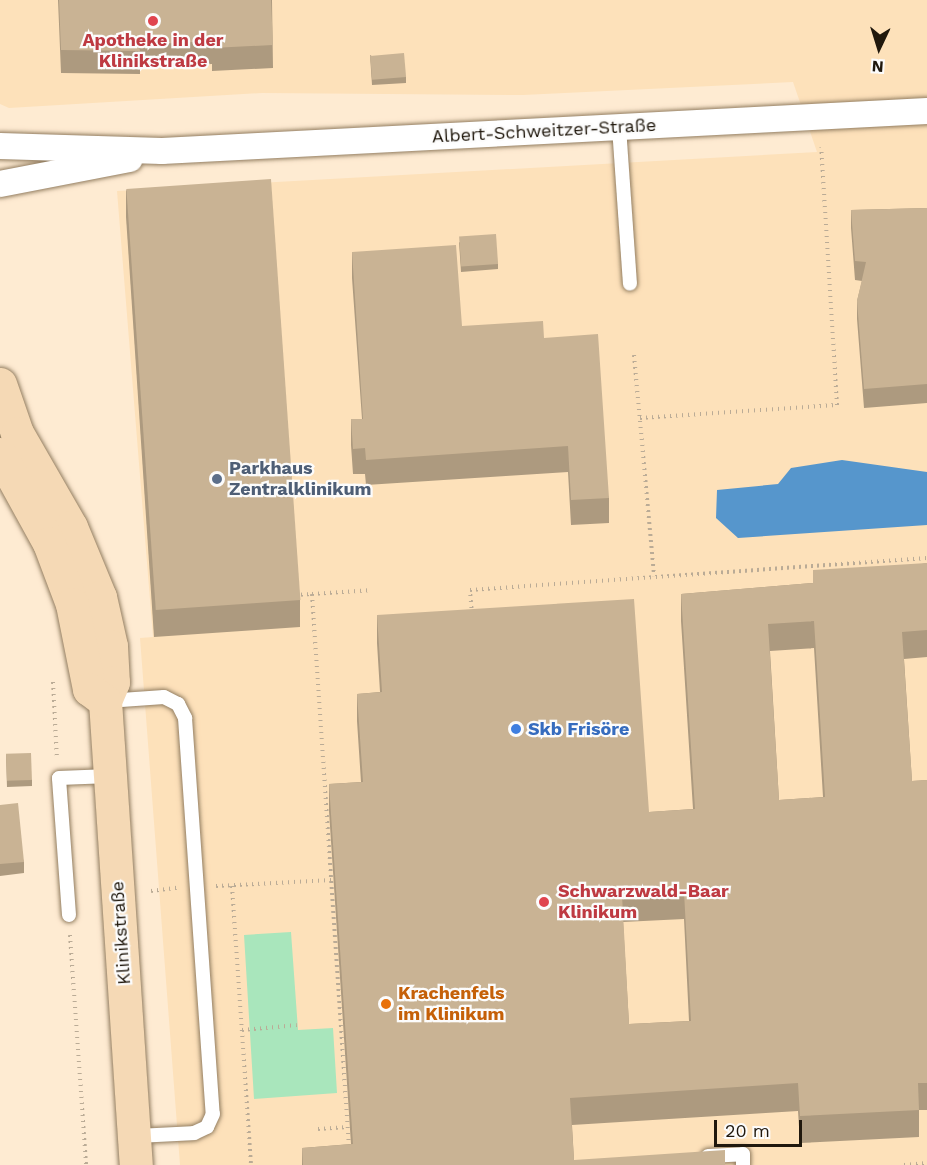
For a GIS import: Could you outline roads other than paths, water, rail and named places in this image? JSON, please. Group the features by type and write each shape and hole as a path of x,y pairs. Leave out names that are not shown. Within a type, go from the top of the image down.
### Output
{"street":[{"name":"Albert-Schweitzer-Straße","path":"0,146 162,152 927,111"},
{"name":"Albert-Schweitzer-Straße","path":"0,184 162,152"},
{"name":"Klinikstraße","path":"0,384 17,433 71,527 100,597 113,682 105,701 135,1151"},
{"path":"0,454 49,543 72,604 89,689 105,701"}],"lane":[{"path":"619,127 630,284"},
{"path":"105,701 164,697 178,704 185,718 210,1066 213,1114 207,1127 171,1136 135,1151"},
{"path":"69,915 58,778 110,776"},
{"path":"693,1157 743,1154 744,1165"}],"water":[{"path":"842,460 927,472 927,525 738,538 716,518 717,490 778,484 791,468"}],"place":[{"name":"Apotheke in der Klinikstraße","path":"153,21"},
{"name":"Parkhaus Zentralklinikum","path":"217,479"},
{"name":"Skb Frisöre","path":"516,729"},
{"name":"Schwarzwald-Baar Klinikum","path":"544,902"},
{"name":"Krachenfels im Klinikum","path":"386,1004"}]}
